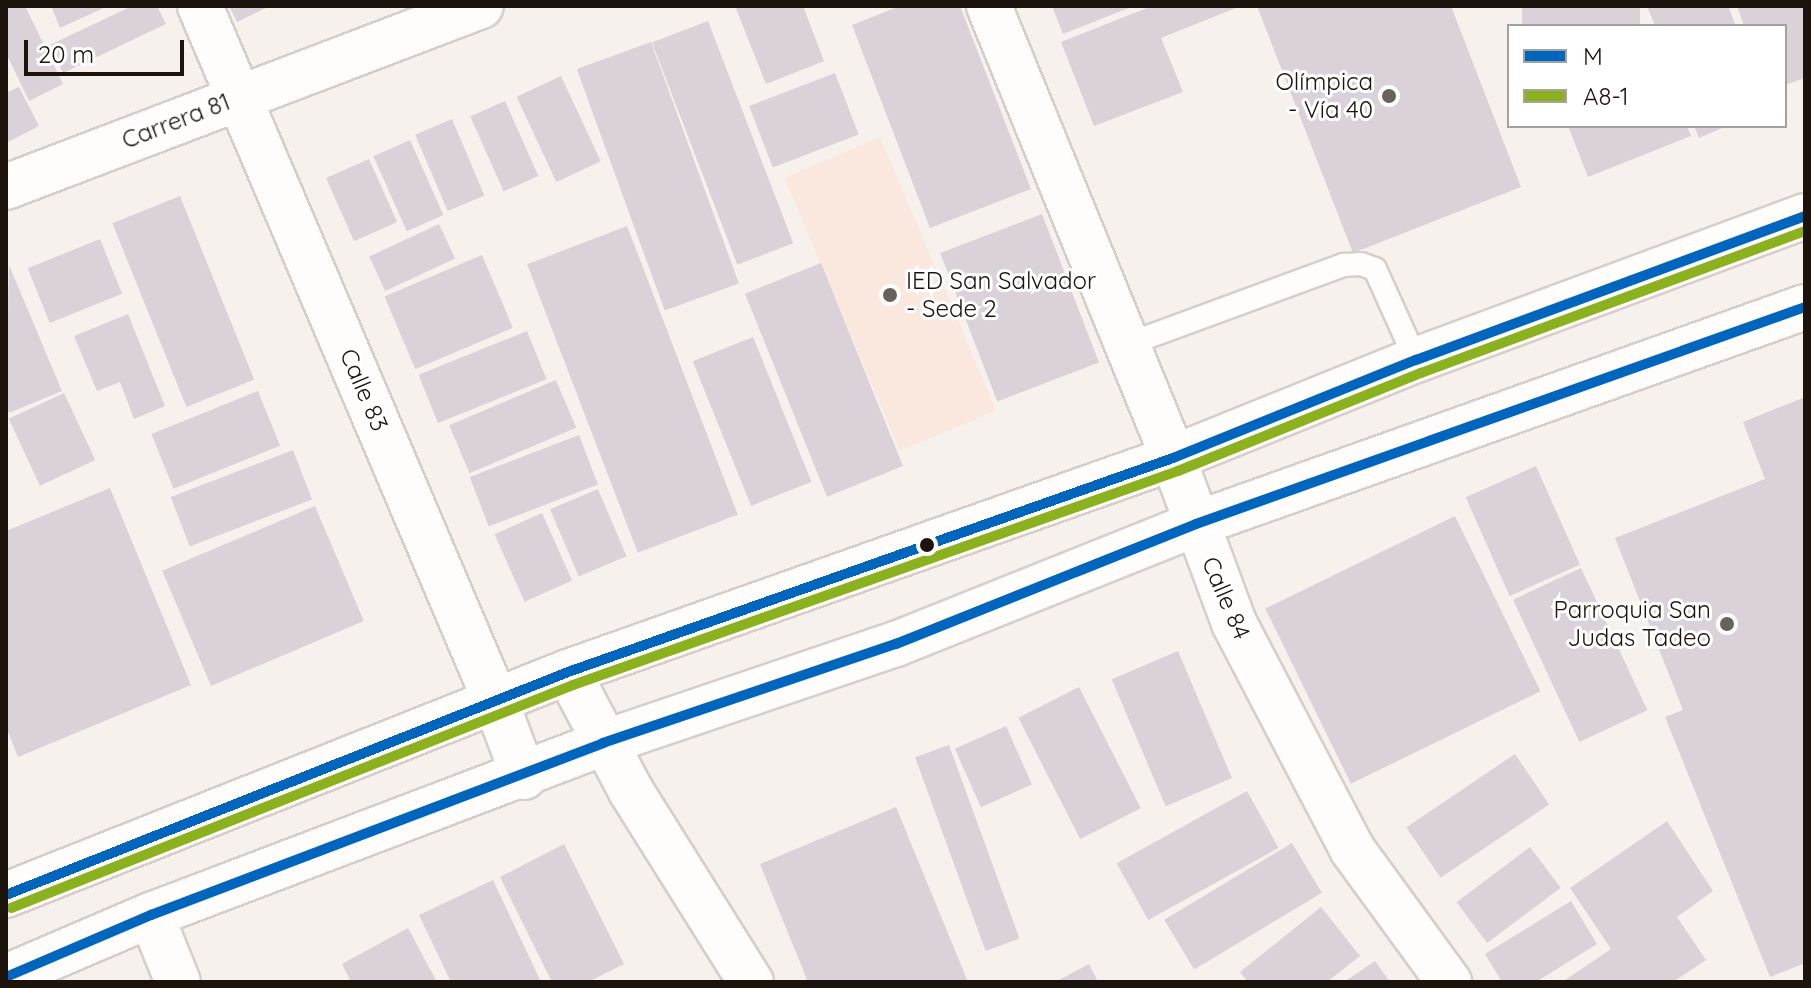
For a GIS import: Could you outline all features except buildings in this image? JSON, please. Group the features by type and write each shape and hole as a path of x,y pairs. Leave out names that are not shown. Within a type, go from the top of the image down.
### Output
{"main road":[{"name":"Calle 83","path":"200,6 496,702 524,777"},
{"name":"Carrera 81","path":"6,187 481,6"},
{"name":"Calle 84","path":"989,6 1173,458 1234,623 1352,849 1449,982"},
{"path":"6,895 568,672 1173,458 1416,360 1805,216"},
{"path":"6,977 151,915 524,777 603,743 896,644 1196,524 1805,307"},
{"path":"568,672 603,743 751,982"},
{"path":"151,915 178,982"}],"lane":[{"path":"1126,345 1344,265 1361,264 1375,269 1416,360"}],"shaded area":[{"name":"IED San Salvador - Sede 2","path":"880,137 996,410 900,451 784,178"}],"transit line":[{"name":"M","path":"6,895 568,672 1173,458 1416,360 1805,216"},
{"name":"A8-1","path":"11,908 573,685 1178,471 1421,373 1805,231"},
{"name":"M","path":"6,977 151,915 603,743 896,644 1196,524 1805,307"}],"place":[{"name":"Olímpica - Vía 40","path":"1389,96"},
{"name":"IED San Salvador - Sede 2","path":"890,295"},
{"name":"Parroquia San Judas Tadeo","path":"1727,624"}]}
